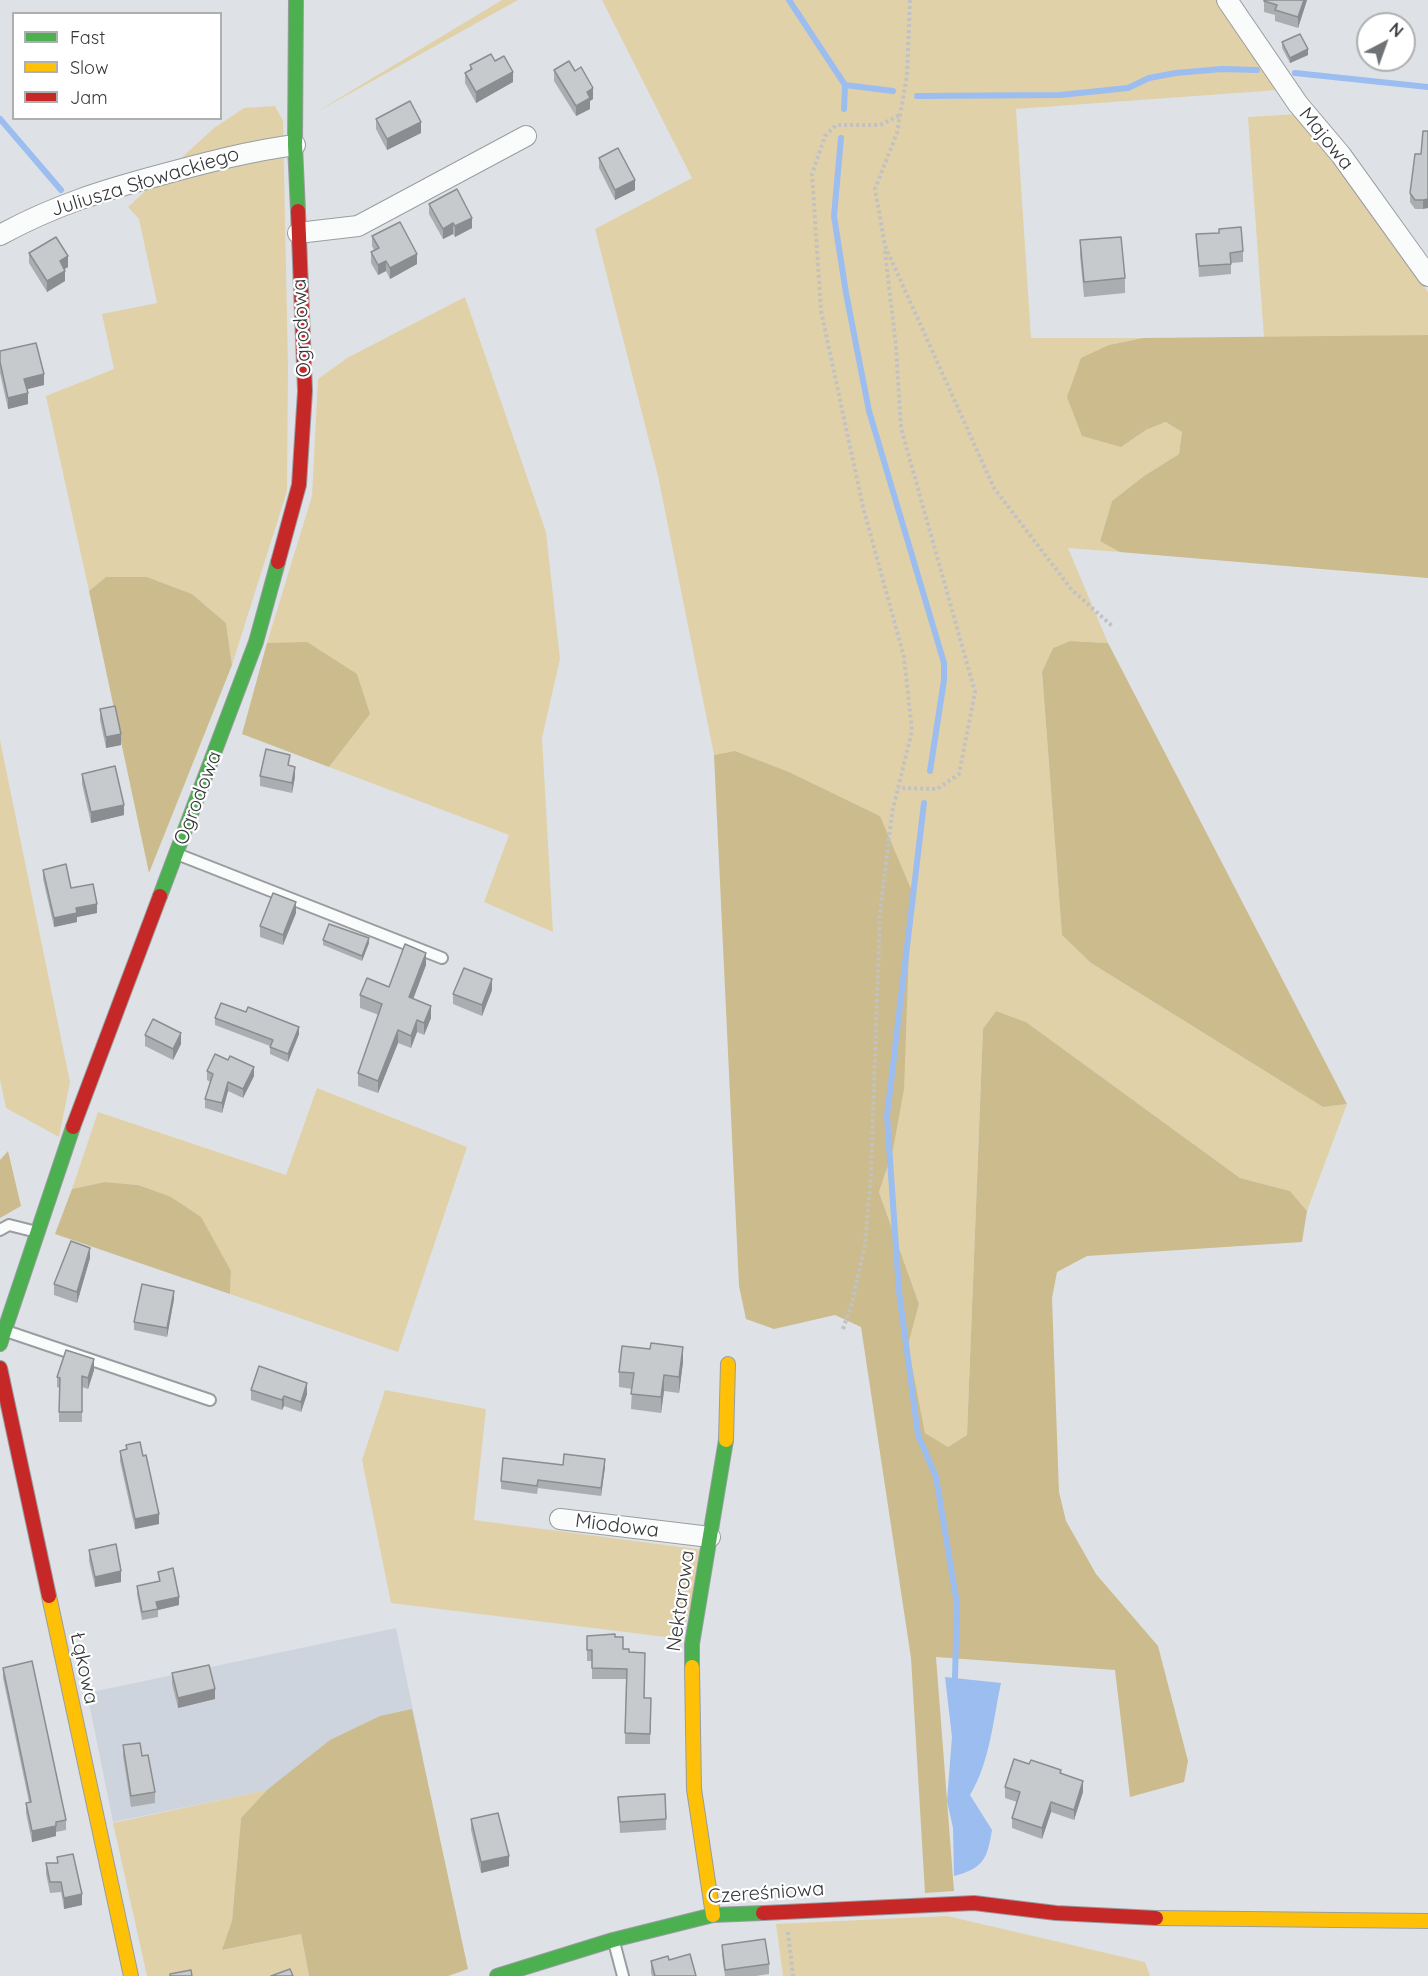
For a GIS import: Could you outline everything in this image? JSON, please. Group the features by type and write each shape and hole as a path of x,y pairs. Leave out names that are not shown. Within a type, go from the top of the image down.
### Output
{"street":[{"name":"Ogrodowa","path":"0,1344 85,1094 256,642 299,485 304,391 295,146 296,0"},
{"name":"Majowa","path":"1227,0 1298,104 1341,155 1428,276"},
{"path":"298,233 358,226 526,136"},
{"name":"Juliusza Słowackiego","path":"0,235 59,205 113,188 247,151 295,146"},
{"name":"Nektarowa","path":"713,1915 694,1789 692,1644 727,1428 728,1364"},
{"name":"Łąkowa","path":"0,1368 131,1976"},
{"name":"Miodowa","path":"560,1519 710,1538"},
{"name":"Czereśniowa","path":"497,1976 613,1940 713,1915 974,1903 1056,1913 1153,1918 1428,1921"}],"lane":[{"path":"177,854 442,958"},
{"path":"0,1230 9,1225 37,1232"},
{"path":"5,1330 210,1400"},
{"path":"0,1441 16,1446"},
{"path":"613,1940 623,1976"}],"path":[{"path":"898,788 937,789 959,774 975,692 901,428 896,347 885,246 874,189 897,133 907,75 910,0"},
{"path":"843,1329 852,1303 865,1244 871,1174 880,913 892,813 912,731 904,657 863,507 821,311 812,174 825,136 836,125 880,125 900,115"},
{"path":"885,246 994,488 1072,590 1112,626"},
{"path":"786,1911 793,1976"}],"shaded area":[{"path":"502,0 518,0 313,114"},
{"path":"602,0 1216,0 1278,90 1016,109 1031,338 1143,338 1109,345 1121,447 1146,430 1167,422 1182,432 1179,454 1144,476 1112,501 1100,540 1120,552 1068,548 1108,643 1070,641 1053,648 1042,673 1062,935 1091,963 1323,1107 1347,1104 1307,1211 1290,1191 1240,1178 1026,1022 996,1011 983,1029 967,1435 948,1447 925,1433 908,1345 919,1304 879,1192 893,1150 904,1090 880,816 789,772 735,751 714,755 658,476 595,229 692,178"},
{"path":"275,106 283,121 288,367 287,491 232,665 226,623 192,594 147,577 106,577 89,591 46,396 114,369 102,314 157,303 139,219 128,207 214,128 244,108"},
{"path":"1298,114 1428,292 1428,335 1264,338 1248,117"},
{"path":"465,297 546,532 560,659 542,738 553,932 484,902 509,835 329,767 370,714 267,643 312,496 318,379 347,358"},
{"path":"1428,335 1428,578 1120,552 1100,541 1112,501 1144,476 1179,454 1182,432 1166,422 1146,430 1121,447 1082,436 1067,397 1081,358 1109,345 1143,338"},
{"path":"106,577 147,577 192,594 226,623 232,665 149,873 89,591"},
{"path":"1070,641 1108,643 1347,1104 1323,1107 1091,963 1062,935 1042,672 1053,648"},
{"path":"307,642 357,674 370,714 329,767 242,734 267,643"},
{"path":"0,740 70,1082 59,1137 6,1108 0,1080"},
{"path":"735,751 789,772 880,816 911,889 904,1090 893,1150 879,1192 919,1304 908,1345 925,1433 948,1447 967,1435 983,1029 996,1011 1026,1022 1240,1178 1290,1191 1307,1211 1302,1242 1087,1256 1057,1272 1052,1298 1059,1492 1066,1521 1096,1574 1158,1646 1188,1761 1184,1782 1130,1797 1115,1670 936,1657 954,1891 925,1893 911,1658 861,1327 835,1315 774,1329 746,1319 739,1286 714,755"},
{"path":"317,1088 467,1147 398,1352 230,1294 231,1271 138,1185 105,1182 72,1189 98,1112 286,1175"},
{"path":"8,1151 21,1206 0,1218 0,1160"},
{"path":"105,1182 138,1185 171,1197 201,1217 231,1271 230,1294 55,1234 72,1189"},
{"path":"385,1390 486,1409 474,1520 704,1550 682,1639 391,1603 362,1460"},
{"path":"396,1628 423,1758 113,1822 87,1693"},
{"path":"412,1709 468,1969 448,1976 309,1976 301,1934 222,1950 232,1921 241,1818 267,1790 330,1740 380,1716"},
{"path":"267,1790 241,1818 232,1921 223,1950 301,1934 309,1976 147,1976 113,1823"},
{"path":"947,1916 1145,1962 1150,1976 783,1976 776,1924"}],"water":[{"path":"945,1677 1001,1683 986,1755 970,1795 992,1830 988,1848 978,1866 954,1876 953,1828 947,1801 952,1737"}],"building":[{"path":"1264,0 1304,0 1298,17 1275,10 1277,5"},
{"path":"1300,34 1308,49 1290,58 1282,42"},
{"path":"491,54 495,61 504,56 513,72 476,92 465,73 472,69 470,65"},
{"path":"569,61 575,71 581,67 593,88 587,92 590,98 576,106 554,70"},
{"path":"410,101 421,122 387,139 376,119"},
{"path":"1423,131 1428,131 1428,199 1415,200 1410,193 1415,154 1421,154"},
{"path":"618,148 635,180 615,190 599,158"},
{"path":"457,189 472,218 455,226 453,223 443,229 429,204"},
{"path":"400,222 417,254 390,268 386,261 378,265 371,252 379,248 372,236"},
{"path":"1241,227 1243,251 1230,253 1231,264 1199,266 1196,234 1219,233 1219,229"},
{"path":"56,237 68,256 60,261 65,271 47,281 29,253"},
{"path":"1121,237 1125,278 1084,282 1080,240"},
{"path":"36,343 44,374 24,379 28,393 8,398 0,362 0,351"},
{"path":"115,706 121,734 106,737 100,709"},
{"path":"266,749 290,755 288,765 295,767 292,783 260,776"},
{"path":"115,766 124,805 91,812 82,774"},
{"path":"66,864 71,888 93,884 97,904 76,908 77,913 54,918 43,870"},
{"path":"273,893 296,902 283,935 260,926"},
{"path":"329,924 369,938 362,956 323,940"},
{"path":"405,944 426,953 409,997 431,1006 424,1023 417,1020 411,1036 398,1030 378,1081 358,1073 382,1004 360,995 367,978 389,987"},
{"path":"464,968 492,979 482,1005 453,994"},
{"path":"221,1003 246,1012 248,1007 299,1027 288,1054 270,1047 273,1040 215,1018"},
{"path":"153,1019 181,1033 173,1049 145,1035"},
{"path":"215,1054 228,1060 230,1056 254,1067 243,1089 228,1082 222,1103 205,1099 213,1074 207,1071"},
{"path":"71,1241 90,1248 77,1292 54,1284"},
{"path":"142,1284 174,1291 167,1328 134,1322"},
{"path":"651,1343 683,1347 679,1377 664,1375 661,1397 631,1394 634,1373 619,1372 622,1346 650,1349"},
{"path":"66,1350 94,1359 88,1378 82,1376 82,1412 59,1412 60,1378 57,1377"},
{"path":"259,1366 307,1383 301,1402 284,1396 282,1400 251,1390"},
{"path":"140,1442 143,1456 146,1455 159,1514 135,1519 120,1451 127,1449 126,1445"},
{"path":"564,1454 605,1459 601,1488 538,1480 537,1486 501,1481 503,1458 563,1465"},
{"path":"116,1544 121,1571 95,1577 89,1550"},
{"path":"173,1568 179,1597 156,1602 158,1609 142,1612 137,1586 160,1581 158,1572"},
{"path":"615,1634 615,1637 623,1637 623,1649 629,1649 629,1652 645,1653 644,1698 651,1698 650,1734 625,1733 627,1669 592,1668 592,1650 587,1650 587,1636"},
{"path":"32,1661 66,1820 56,1822 56,1826 32,1831 26,1803 31,1802 3,1668"},
{"path":"209,1665 215,1689 178,1698 172,1673"},
{"path":"140,1743 142,1756 148,1755 155,1792 131,1796 123,1745"},
{"path":"1014,1759 1029,1764 1031,1760 1061,1770 1060,1773 1083,1781 1074,1810 1051,1802 1042,1828 1012,1818 1020,1792 1005,1787"},
{"path":"665,1794 666,1819 620,1822 618,1797"},
{"path":"498,1813 509,1856 481,1862 471,1819"},
{"path":"73,1854 82,1894 64,1898 61,1882 50,1882 46,1863 58,1863 57,1857"},
{"path":"765,1939 769,1964 725,1970 722,1945"},
{"path":"690,1954 696,1976 655,1976 651,1961 668,1956 669,1960"},
{"path":"290,1969 293,1976 271,1976"},
{"path":"191,1970 192,1976 170,1976 170,1974"}],"waterway":[{"path":"789,0 845,85 893,91"},
{"path":"917,96 1060,95 1128,88 1149,78 1176,73 1222,69 1257,70"},
{"path":"1295,73 1428,87"},
{"path":"844,109 845,85"},
{"path":"0,119 61,190"},
{"path":"841,138 834,216 869,411 944,663 944,680 930,771"},
{"path":"924,803 887,1116 899,1291 918,1435 936,1477 957,1604 955,1678"}],"traffic: fast":[{"path":"296,0 295,145 298,211"},
{"path":"160,896 256,642 278,562"},
{"path":"0,1344 73,1127"},
{"path":"692,1667 692,1644 726,1440"},
{"path":"497,1976 613,1940 713,1915 763,1913"}],"traffic: slow":[{"path":"726,1440 728,1364"},
{"path":"49,1596 131,1976"},
{"path":"692,1667 694,1789 713,1915"},
{"path":"1156,1918 1428,1921"}],"traffic: jam":[{"path":"278,562 299,485 305,391 298,211"},
{"path":"73,1127 160,896"},
{"path":"0,1368 49,1596"},
{"path":"763,1913 974,1903 1056,1913 1156,1918"}]}
